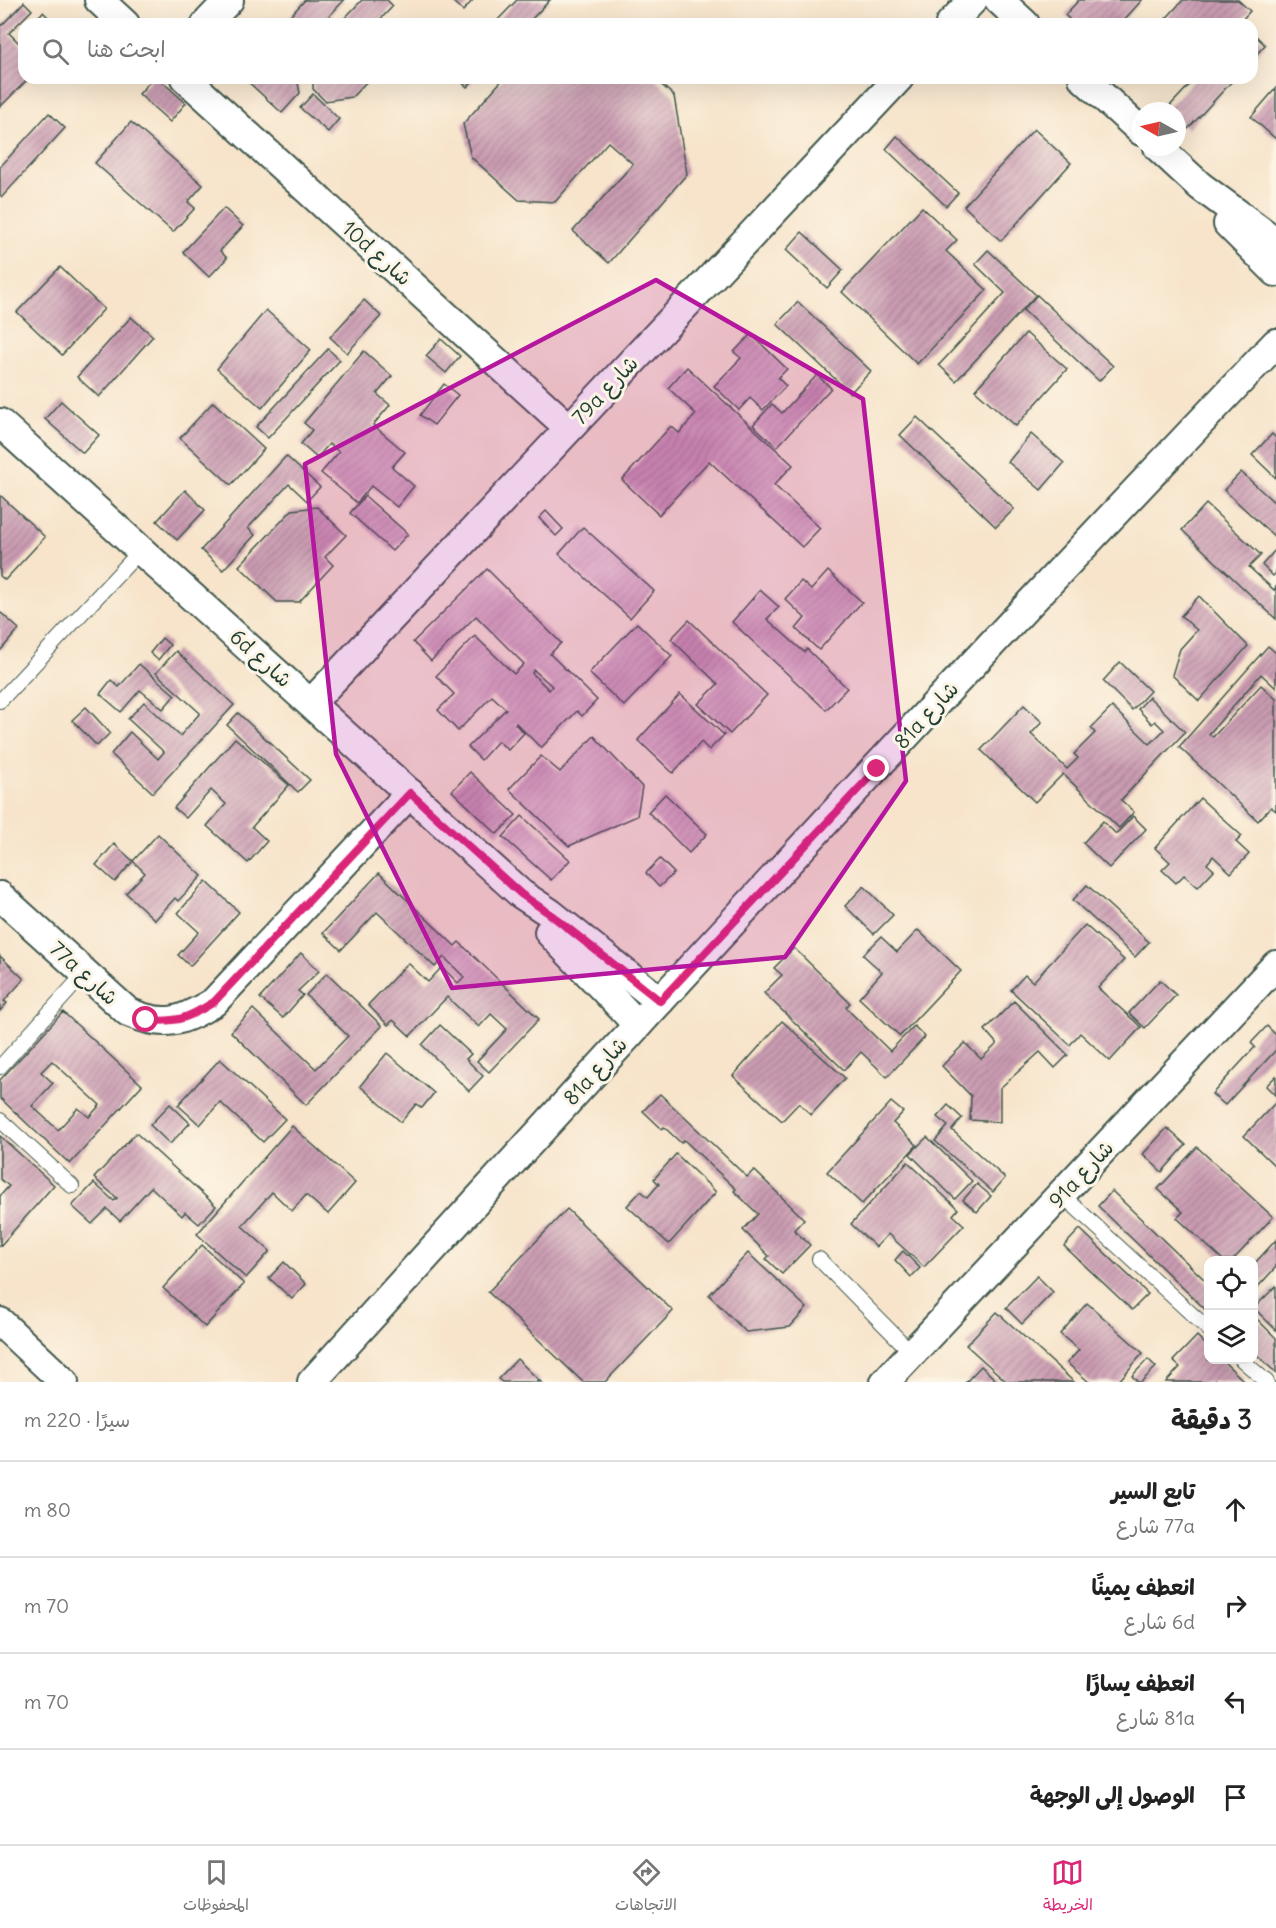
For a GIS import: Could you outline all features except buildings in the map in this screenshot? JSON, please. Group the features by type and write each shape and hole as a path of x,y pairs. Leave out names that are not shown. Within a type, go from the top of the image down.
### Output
{"street":[{"path":"99,0 118,18"},
{"path":"212,18 229,0"},
{"path":"956,18 973,0"},
{"path":"999,0 1018,18"},
{"name":"10d شارع","path":"192,84 569,428"},
{"name":"79a شارع","path":"311,704 894,84"},
{"path":"1090,84 1132,123"},
{"path":"1168,156 1200,186 1276,242"},
{"path":"1200,186 1230,226 1276,272"},
{"name":"81a شارع","path":"312,1382 660,1001 1125,501 1276,343"},
{"name":"6d شارع","path":"0,423 521,894 550,914 660,1001"},
{"name":"77a شارع","path":"0,896 128,1012 146,1020 165,1022 189,1017 214,1002 410,793"},
{"name":"6d شارع","path":"521,894 552,935 638,1025"},
{"name":"91a شارع","path":"885,1382 1276,965"},
{"path":"0,1322 64,1382"}],"lane":[{"path":"0,700 141,550"},
{"path":"0,1067 84,974"},
{"path":"0,1120 72,1186"},
{"path":"1061,1194 1204,1324"},
{"path":"819,1259 912,1353"},
{"path":"1247,1364 1267,1382"}],"highlighted area":[{"path":"656,280 863,399 906,781 785,957 452,988 336,754 305,464"}],"route":[{"path":"146,1020 165,1022 189,1017 214,1002 410,793 521,894 536,903 660,1001 877,769"}]}
